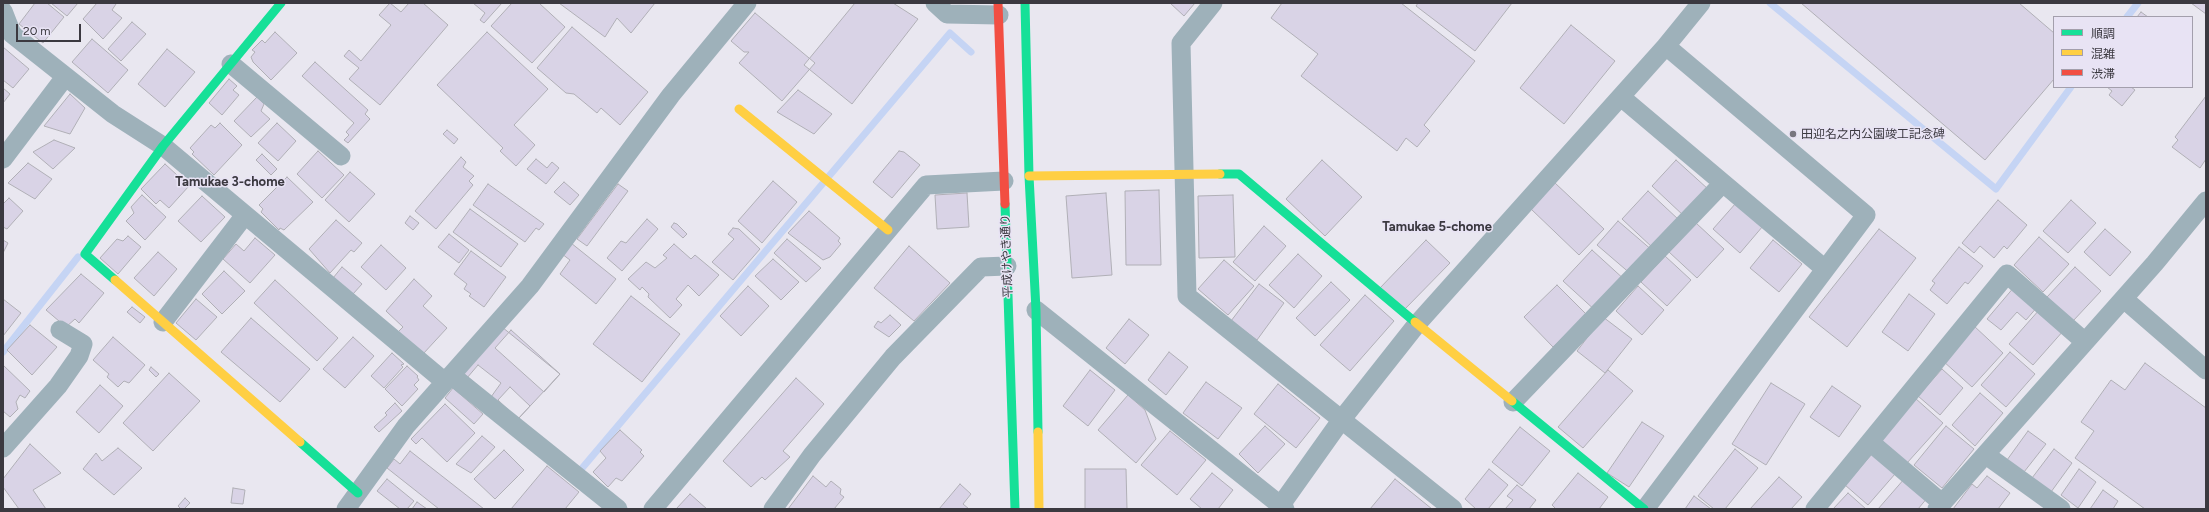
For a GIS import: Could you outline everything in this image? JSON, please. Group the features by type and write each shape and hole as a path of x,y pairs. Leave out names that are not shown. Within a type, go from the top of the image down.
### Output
{"street":[{"path":"281,3 163,146 85,254 358,493"},
{"path":"346,509 406,426 530,286 671,95 747,3"},
{"path":"935,3 947,14 998,9"},
{"path":"1025,3 1029,176 1036,310 1039,509"},
{"path":"1213,3 1181,43 1187,296 1453,509"},
{"path":"1036,310 1281,508 1342,419 1417,324 1621,97 1666,46 1701,3"},
{"name":"平成けやき通り","path":"998,9 1015,509"},
{"path":"3,11 12,34 65,77 113,114 163,146 245,215 448,378 618,509"},
{"path":"1029,176 1184,173 1239,174 1417,324 1645,509 1866,215 1666,46"},
{"path":"231,64 341,156"},
{"path":"3,159 65,77"},
{"path":"1621,97 1825,269"},
{"path":"739,110 888,230"},
{"path":"653,509 926,185 1004,181"},
{"path":"1513,402 1723,182"},
{"path":"1870,442 1939,506 2124,299 2206,201"},
{"path":"164,322 245,215"},
{"path":"773,509 812,455 893,357 981,267 1007,266"},
{"path":"1815,509 2007,274 2085,342"},
{"path":"2124,299 2206,370"},
{"path":"3,448 58,386 80,356 83,344 60,330"},
{"path":"1986,455 2061,509"}],"building":[{"path":"35,3 47,3 64,17 43,43 19,24"},
{"path":"51,3 78,3 67,16"},
{"path":"97,3 115,3 116,4 112,10 122,18 103,39 83,19"},
{"path":"390,3 401,12 409,3 423,3 448,25 380,105 349,79 359,68 344,56 349,50 361,61 391,25 379,15"},
{"path":"473,3 502,3 484,23 480,20 485,13"},
{"path":"512,3 539,3 565,27 532,63 491,26"},
{"path":"559,3 655,3 631,33 617,18 605,37"},
{"path":"855,3 893,3 918,19 852,104 804,65"},
{"path":"1170,3 1195,3 1184,16"},
{"path":"1282,3 1401,3 1475,61 1424,125 1430,131 1417,147 1406,138 1397,151 1301,76 1318,54 1271,18"},
{"path":"1418,3 1512,3 1475,51 1416,6"},
{"path":"1801,3 2019,3 2053,32 2053,80 1985,160"},
{"path":"2191,3 2206,3 2206,14"},
{"path":"2141,12 2147,16 2138,16"},
{"path":"755,13 815,63 782,101 739,63 749,52 744,52 731,41"},
{"path":"132,22 146,34 121,61 108,49"},
{"path":"1571,25 1615,61 1564,124 1520,88"},
{"path":"572,27 648,92 620,125 601,108 597,113 574,94 566,93 537,68"},
{"path":"275,32 297,53 271,80 253,62 251,57 255,52 252,50 262,40 265,43"},
{"path":"487,32 548,89 514,125 535,145 516,166 500,151 503,148 437,85"},
{"path":"92,39 128,70 108,93 72,62"},
{"path":"3,47 29,69 13,88 3,80"},
{"path":"167,49 195,72 165,107 138,84"},
{"path":"315,62 368,110 365,114 370,119 348,143 344,140 349,135 346,132 354,123 302,76"},
{"path":"229,79 237,86 233,90 239,95 222,115 209,103"},
{"path":"3,88 10,94 3,103"},
{"path":"2108,88 2132,88 2135,90 2122,106 2109,95 2112,91"},
{"path":"798,90 832,114 814,134 777,112"},
{"path":"70,94 85,108 70,134 44,126"},
{"path":"2206,96 2206,159 2200,168 2172,147 2178,140 2175,137"},
{"path":"257,97 264,104 261,111 270,119 251,137 234,121"},
{"path":"220,123 242,145 214,175 192,154 194,152 190,148 211,125 215,128"},
{"path":"277,123 296,141 278,161 258,143"},
{"path":"447,130 458,139 454,144 443,134"},
{"path":"54,140 75,148 53,169 33,152"},
{"path":"318,151 344,175 322,198 297,174"},
{"path":"899,151 904,152 920,165 892,198 873,182"},
{"path":"262,154 277,169 271,175 256,160"},
{"path":"461,157 466,162 463,167 474,176 469,181 473,185 436,229 415,211"},
{"path":"536,159 547,168 552,162 559,168 546,184 527,169"},
{"path":"1322,160 1362,197 1325,236 1286,199"},
{"path":"1676,160 1708,189 1684,216 1652,186"},
{"path":"28,163 52,179 35,199 8,183"},
{"path":"165,164 189,186 169,208 160,200 156,204 141,189"},
{"path":"350,172 375,194 349,222 325,200"},
{"path":"287,177 313,202 284,230 280,228 279,230 261,212 263,209 259,205"},
{"path":"773,181 797,202 762,243 738,221"},
{"path":"564,182 579,195 570,205 554,192"},
{"path":"1555,183 1604,229 1579,255 1531,209"},
{"path":"488,184 544,224 539,230 536,228 525,242 473,205"},
{"path":"618,184 628,191 587,246 577,239"},
{"path":"1159,190 1161,265 1126,265 1125,191"},
{"path":"1648,191 1679,220 1653,248 1622,219"},
{"path":"967,193 969,227 937,229 935,195"},
{"path":"1106,193 1112,275 1072,278 1066,196"},
{"path":"142,195 166,217 145,240 126,221 134,213 131,207"},
{"path":"1233,195 1235,257 1199,258 1198,196"},
{"path":"202,196 225,217 201,242 178,221"},
{"path":"9,198 23,211 7,229 3,227 3,204"},
{"path":"1998,200 2027,225 2007,249 2004,246 1994,258 1980,246 1974,253 1962,243"},
{"path":"2071,200 2096,223 2068,253 2043,231"},
{"path":"1736,203 1763,226 1740,253 1713,229"},
{"path":"470,209 518,244 501,267 453,232"},
{"path":"809,211 840,238 838,241 841,244 830,257 823,260 788,233"},
{"path":"410,216 419,223 413,230 405,223"},
{"path":"647,219 658,229 622,271 607,258 621,241 626,243"},
{"path":"336,220 362,243 354,252 351,250 330,273 309,249"},
{"path":"1618,221 1653,251 1632,275 1597,245"},
{"path":"674,223 687,234 683,238 671,227"},
{"path":"1696,223 1724,249 1697,278 1669,252"},
{"path":"1264,226 1286,246 1255,281 1233,262"},
{"path":"733,228 739,229 760,249 733,280 712,262 734,239 728,234"},
{"path":"1879,229 1916,258 1847,347 1809,317"},
{"path":"2105,229 2131,252 2110,276 2084,252"},
{"path":"449,234 469,250 459,263 438,247"},
{"path":"128,236 141,247 118,274 100,258 117,239 123,241"},
{"path":"2039,237 2069,264 2043,292 2014,265"},
{"path":"255,238 275,255 250,283 223,259 236,244 244,251"},
{"path":"787,239 821,268 806,282 774,253"},
{"path":"3,240 8,243 3,253"},
{"path":"1426,240 1450,263 1403,311 1379,289"},
{"path":"1773,240 1802,264 1779,292 1750,268"},
{"path":"571,243 616,279 596,304 560,274 570,260 562,254"},
{"path":"674,244 691,259 695,255 719,275 699,296 688,285 676,299 682,305 670,318 648,297 649,294 642,287 640,290 628,279 646,262 655,268 667,258 663,255"},
{"path":"381,245 406,268 386,290 361,267"},
{"path":"909,246 950,283 914,321 874,288"},
{"path":"1959,247 1983,266 1968,284 1965,282 1947,304 1930,290 1935,283 1932,281"},
{"path":"1592,250 1626,281 1597,312 1563,281"},
{"path":"471,251 506,277 484,307 469,296 471,294 464,289 467,284 454,274"},
{"path":"158,252 177,269 154,296 134,278"},
{"path":"1298,254 1322,276 1294,308 1269,285"},
{"path":"1665,256 1691,280 1667,306 1641,282"},
{"path":"773,259 799,282 781,300 755,276"},
{"path":"1224,260 1254,286 1228,315 1198,289"},
{"path":"342,267 362,284 353,294 333,278"},
{"path":"2075,267 2101,291 2073,321 2047,297"},
{"path":"224,271 245,291 222,314 202,294"},
{"path":"81,274 104,293 79,323 75,319 66,327 46,310"},
{"path":"414,279 432,296 423,306 447,328 423,354 398,332 403,327 386,311"},
{"path":"275,280 338,338 317,361 254,303"},
{"path":"1331,282 1350,300 1315,336 1296,318"},
{"path":"1259,284 1284,303 1257,340 1231,321"},
{"path":"1557,285 1587,315 1553,347 1524,317"},
{"path":"748,286 769,306 741,336 720,316"},
{"path":"1638,286 1664,310 1642,335 1616,311"},
{"path":"2015,286 2038,306 2026,320 2017,312 2001,330 1987,319"},
{"path":"1909,294 1935,314 1908,351 1882,332"},
{"path":"1365,295 1394,321 1350,371 1320,345"},
{"path":"631,296 680,334 642,382 593,344"},
{"path":"3,299 21,313 3,336"},
{"path":"196,299 217,317 196,340 176,323"},
{"path":"132,307 145,317 140,323 127,312"},
{"path":"2040,309 2064,330 2033,365 2009,344"},
{"path":"890,315 901,325 889,337 874,327 878,321 881,323"},
{"path":"1603,317 1632,339 1605,373 1577,351"},
{"path":"251,318 310,369 280,402 221,352"},
{"path":"1129,319 1149,335 1125,364 1106,348"},
{"path":"30,325 57,347 32,375 7,350"},
{"path":"1974,326 2003,353 1972,387 1943,361"},
{"path":"502,327 560,374 518,419 463,373"},
{"path":"511,330 560,374 544,392 495,348"},
{"path":"113,337 145,365 129,383 124,381 118,387 107,377 109,374 93,360"},
{"path":"353,337 374,356 345,388 323,369"},
{"path":"1169,352 1188,367 1166,395 1148,380"},
{"path":"2010,352 2035,374 2006,407 1981,385"},
{"path":"392,353 404,364 401,365 403,367 384,388 371,376"},
{"path":"2145,363 2206,408 2206,509 2145,509 2075,458 2094,431 2081,422 2111,380 2125,390"},
{"path":"3,365 30,391 25,398 20,395 16,402 18,409 10,417 3,411"},
{"path":"478,365 501,383 491,397 467,378"},
{"path":"407,366 418,376 417,377 419,380 414,385 418,389 402,406 385,389"},
{"path":"151,367 159,374 156,377 149,370"},
{"path":"1942,369 1963,388 1940,415 1918,396"},
{"path":"1090,370 1115,390 1088,426 1063,406"},
{"path":"1608,370 1633,391 1583,448 1558,427"},
{"path":"169,373 200,401 153,451 123,423"},
{"path":"796,378 824,404 783,451 790,457 765,480 762,477 751,487 723,461"},
{"path":"1206,382 1242,408 1218,439 1183,413"},
{"path":"1771,383 1805,404 1766,465 1732,444"},
{"path":"1278,384 1320,418 1296,448 1254,414"},
{"path":"100,385 123,406 99,433 76,412"},
{"path":"1832,386 1861,406 1839,437 1810,417"},
{"path":"510,387 530,406 518,419 498,400"},
{"path":"453,388 483,414 474,424 445,398"},
{"path":"1980,393 2003,413 1975,446 1952,425"},
{"path":"1128,395 1145,410 1156,439 1136,463 1098,430"},
{"path":"1915,398 1943,423 1907,463 1879,438"},
{"path":"395,403 402,411 379,432 374,427 387,415 385,413"},
{"path":"445,404 475,433 447,462 422,438 416,444 411,439"},
{"path":"1642,422 1664,436 1629,487 1607,473"},
{"path":"1265,426 1285,444 1258,473 1239,454"},
{"path":"1946,426 1974,449 1942,488 1914,465"},
{"path":"1520,427 1550,451 1522,486 1492,462"},
{"path":"620,430 642,450 640,452 644,456 622,481 616,478 608,487 593,472 606,458 600,451"},
{"path":"1170,431 1206,460 1177,495 1141,465"},
{"path":"2028,431 2046,444 2024,472 2007,460"},
{"path":"482,436 495,447 471,473 456,464"},
{"path":"30,444 61,473 33,490 46,509 19,509 3,487 3,479"},
{"path":"118,448 142,468 114,495 83,469 96,453 102,461"},
{"path":"1735,449 1758,468 1725,509 1714,509 1698,496"},
{"path":"2054,449 2072,463 2051,492 2032,478"},
{"path":"504,450 524,470 495,499 474,479"},
{"path":"410,451 484,509 439,509 387,468 394,459 400,464"},
{"path":"1872,454 1895,474 1868,505 1845,485"},
{"path":"547,466 579,492 565,509 511,509"},
{"path":"1085,469 1126,469 1127,509 1085,509"},
{"path":"1489,469 1508,485 1488,509 1476,509 1465,499"},
{"path":"2079,469 2096,482 2078,508 2061,495"},
{"path":"1212,473 1233,490 1218,509 1202,509 1190,499"},
{"path":"1578,473 1608,497 1599,509 1556,509 1552,505"},
{"path":"813,476 826,487 831,481 841,489 840,494 844,497 834,509 788,509"},
{"path":"1987,476 2010,493 1998,509 1953,509 1972,484 1977,488"},
{"path":"1779,477 1802,497 1791,509 1750,509"},
{"path":"1905,478 1928,497 1918,509 1878,509"},
{"path":"387,479 414,501 407,509 400,509 377,491"},
{"path":"1395,479 1432,509 1370,509"},
{"path":"960,484 971,494 963,504 969,509 939,509"},
{"path":"1517,485 1536,500 1529,509 1505,509 1513,500 1507,496"},
{"path":"233,488 245,490 243,504 231,503"},
{"path":"2103,490 2118,501 2113,509 2090,509"},
{"path":"1848,493 1866,509 1833,509"},
{"path":"690,494 707,509 676,509"},
{"path":"1694,496 1711,509 1685,509"},
{"path":"185,498 190,503 184,509 181,509 178,506"},
{"path":"417,502 427,509 412,509"}],"waterway":[{"path":"1770,3 1996,189 2070,88"},
{"path":"2128,16 2138,3"},
{"path":"578,473 950,33 971,52"},
{"path":"3,352 78,257"}],"traffic: fast":[{"path":"115,280 85,254 163,146 281,3"},
{"path":"1025,3 1029,176 1036,310 1038,432"},
{"path":"1220,174 1239,174 1415,322"},
{"path":"1005,204 1015,509"},
{"path":"1512,401 1644,509"},
{"path":"300,442 358,493"}],"traffic: slow":[{"path":"739,109 888,230"},
{"path":"1029,176 1220,174"},
{"path":"115,280 300,442"},
{"path":"1415,322 1512,401"},
{"path":"1038,432 1039,509"}],"traffic: jam":[{"path":"998,3 1005,204"}],"place":[{"name":"田迎名之内公園竣工記念碑","path":"1793,134"}],"district":[{"name":"Tamukae 3-chome","path":"230,182"},
{"name":"Tamukae 5-chome","path":"1437,227"}]}
